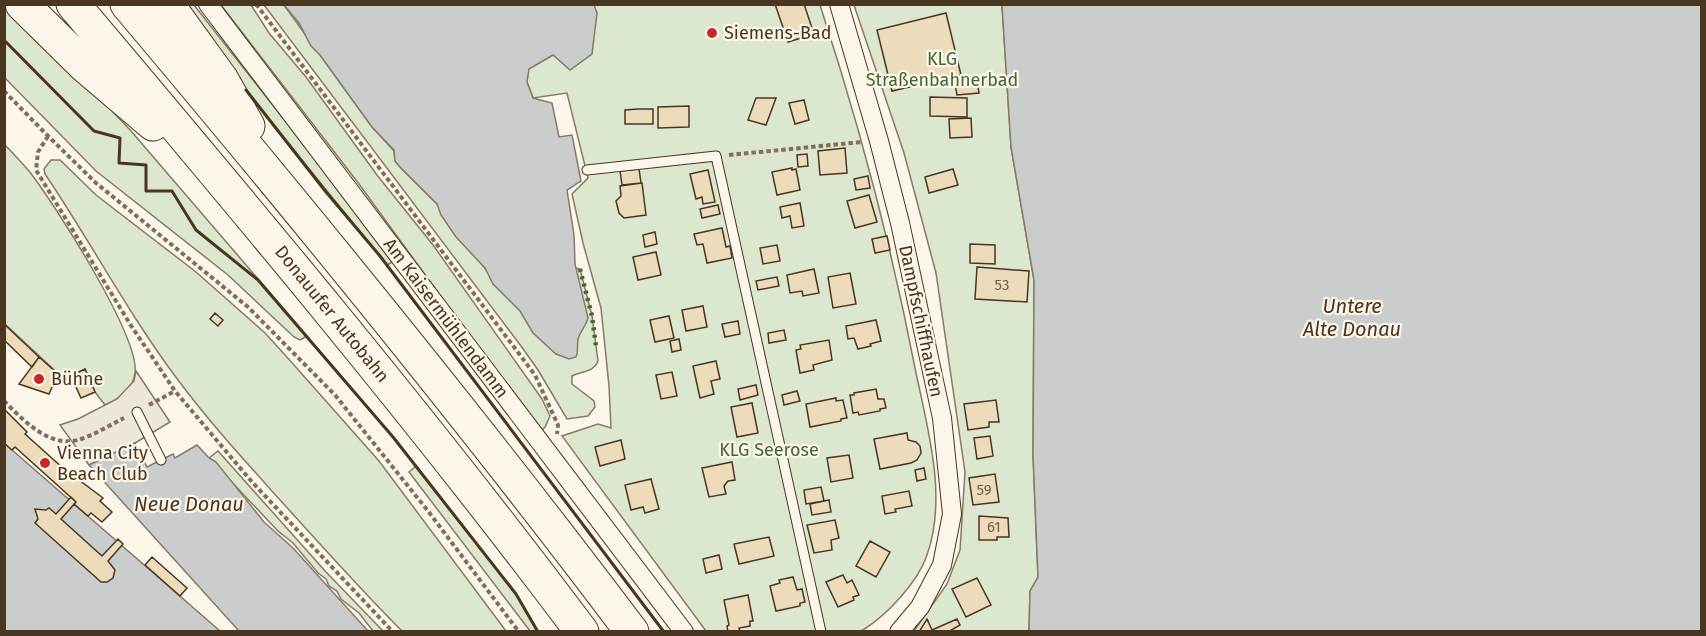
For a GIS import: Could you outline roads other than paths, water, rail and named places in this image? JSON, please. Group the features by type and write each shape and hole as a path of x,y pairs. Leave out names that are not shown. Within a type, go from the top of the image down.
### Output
{"highway":[{"path":"22,4 86,66 231,192"},
{"name":"Donauufer Autobahn","path":"73,4 424,427 582,632"},
{"path":"127,4 464,412 632,632"},
{"path":"167,4 222,80 285,193"}],"street":[{"name":"Am Kaisermühlendamm","path":"208,4 684,632"},
{"name":"Dampfschiffhaufen","path":"839,4 900,223 942,418 952,514 942,565 920,607 899,632"}],"lane":[{"path":"587,170 716,156 821,632"},
{"path":"137,412 161,460"}],"water":[{"path":"284,5 594,5 597,13 592,54 570,70 553,55 529,69 527,82 533,98 552,103 559,137 572,135 581,181 567,190 574,235 575,264 588,318 578,339 576,357 569,359 556,354 533,333 520,311 493,284 485,268 456,237 441,215 437,204 395,161 394,150 372,127 311,46 299,23"},
{"name":"Untere Alte Donau","path":"1002,5 1701,5 1701,631 1029,631 1030,591 1038,577 1033,455 1034,280 1011,147"},
{"name":"Neue Donau","path":"4,443 220,631 5,631"},
{"name":"Neue Donau","path":"135,443 147,467 173,454 175,458 197,445 216,462 264,522 293,548 368,631 239,631 89,465"}],"place":[{"name":"Siemens-Bad","path":"712,33"},
{"name":"Bühne","path":"39,379"},
{"name":"Vienna City Beach Club","path":"45,463"}],"park label":[{"name":"KLG Straßenbahnerbad","path":"942,69"},
{"name":"KLG Seerose","path":"769,450"}]}
